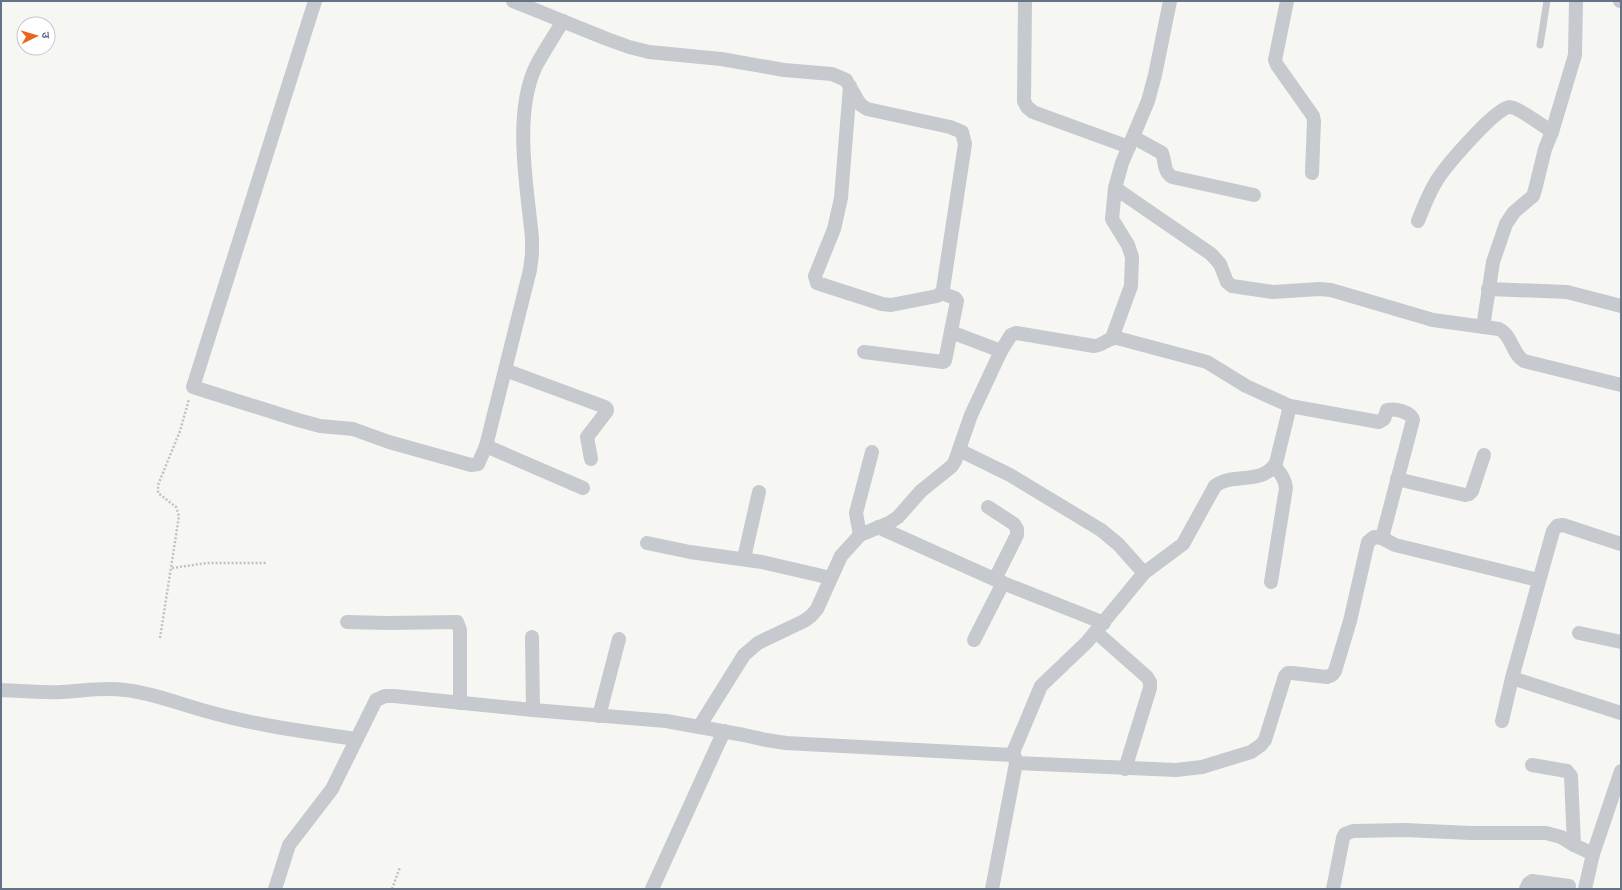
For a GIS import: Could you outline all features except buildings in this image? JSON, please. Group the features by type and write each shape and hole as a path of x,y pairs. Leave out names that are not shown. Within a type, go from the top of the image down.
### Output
{"street":[{"path":"315,1 193,387 298,420 320,426 353,429 389,442 475,465 480,461 486,446 530,270 532,238 523,134 524,108 536,67 563,21"},
{"path":"513,1 629,47 649,52 721,59 784,70 832,74 846,80 858,101 867,109 950,127 962,132 964,137 964,152 941,294"},
{"path":"1025,1 1024,101 1027,107 1033,112 1131,142 1162,154 1167,174 1172,177 1254,195"},
{"path":"699,727 744,655 758,643 804,621 817,609 841,556 860,535 889,522 904,511 921,491 952,466 972,415 1001,351 1011,335 1016,334 1094,346 1098,346 1112,338 1131,286 1132,263 1132,257 1128,245 1114,225 1112,219 1115,188 1122,163 1148,101 1170,1"},
{"path":"1286,1 1275,60 1279,70 1313,116 1312,173"},
{"path":"1483,327 1493,262 1506,224 1514,212 1533,196 1545,149 1552,132 1575,55 1576,1"},
{"path":"850,86 840,206 834,229 815,276 815,280 818,283 887,305 941,294 955,298 957,301 946,359 942,362 864,352"},
{"path":"1418,221 1430,193 1449,164 1466,144 1505,107 1513,107 1552,132"},
{"path":"1115,188 1211,254 1220,264 1227,282 1232,286 1273,292 1318,289 1331,290 1418,317 1499,329 1503,331 1516,355 1524,362 1621,385"},
{"path":"1488,289 1567,292 1621,306"},
{"path":"951,332 1001,351"},
{"path":"1112,338 1207,362 1246,386 1290,406 1379,422 1384,419 1387,410 1391,409 1409,414 1413,420 1382,538"},
{"path":"505,370 605,407 606,412 588,437 590,459"},
{"path":"992,889 1014,759 1041,686 1100,627 1144,573 1183,544 1218,483 1268,473 1274,466 1290,406"},
{"path":"486,446 583,488"},
{"path":"959,450 1010,475 1101,530 1118,544 1144,573"},
{"path":"860,535 856,513 872,452"},
{"path":"1397,479 1465,495 1469,494 1472,491 1484,455"},
{"path":"1271,582 1286,488 1283,477 1274,466"},
{"path":"744,558 759,492"},
{"path":"974,640 1017,535 1017,529 1014,524 988,507"},
{"path":"1502,721 1538,580 1553,531 1557,526 1563,525 1621,544"},
{"path":"878,527 1100,627 1150,682 1150,688 1125,769"},
{"path":"275,889 289,845 332,789 376,700 385,696 666,721 786,743 1014,759 1125,769 1176,770 1197,768 1251,752 1261,745 1265,740 1285,676 1288,673 1292,672 1327,677 1332,675 1335,671 1350,621 1368,542 1374,537 1382,538 1395,544 1538,580"},
{"path":"647,543 690,552 744,558 831,578"},
{"path":"347,622 458,622 460,630 460,703"},
{"path":"1579,633 1621,642"},
{"path":"532,636 533,710"},
{"path":"600,716 619,639"},
{"path":"1512,678 1621,713"},
{"path":"1,690 40,692 107,688 125,690 146,694 213,713 293,730 356,739"},
{"path":"652,889 724,731"},
{"path":"1532,765 1567,771 1572,776 1574,845"},
{"path":"1585,889 1593,854 1621,772"},
{"path":"1333,889 1343,838 1348,832 1405,830 1471,833 1546,833 1562,837 1574,845 1593,854"},
{"path":"1526,889 1529,882 1569,886"}],"lane":[{"path":"1540,45 1547,1"}],"path":[{"path":"160,638 179,516 176,507 158,494 158,485 180,431 193,387"},
{"path":"172,568 207,562 266,563"},
{"path":"392,889 400,867"}]}
